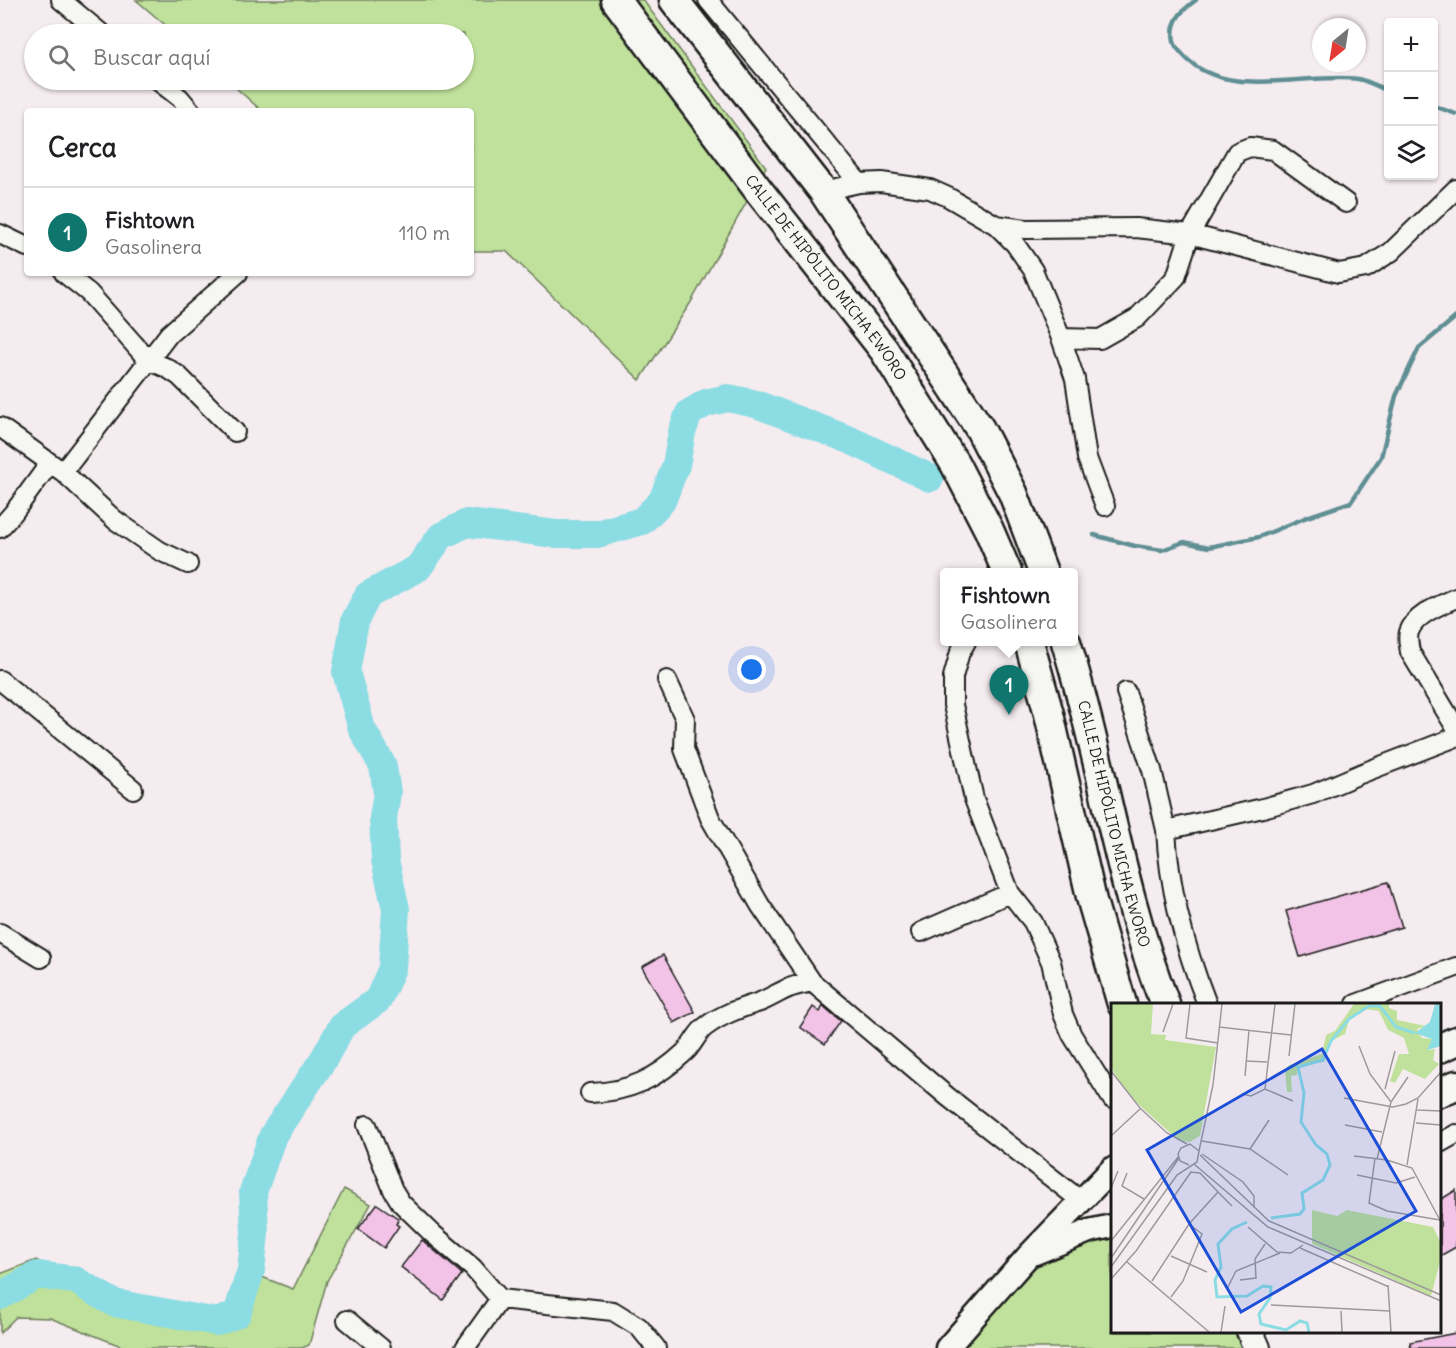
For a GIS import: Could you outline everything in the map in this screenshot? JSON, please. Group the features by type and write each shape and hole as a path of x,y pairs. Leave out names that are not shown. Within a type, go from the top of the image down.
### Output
{"main road":[{"name":"CALLE DE HIPÓLITO MICHA EWORO","path":"616,0 759,191 884,350 956,464 1005,568"},
{"path":"674,0 823,191 980,429 1013,493 1041,568"},
{"path":"1030,646 1049,714 1092,902 1121,1003"},
{"name":"CALLE DE HIPÓLITO MICHA EWORO","path":"1067,646 1128,890 1147,958 1164,1003"},
{"path":"1441,1048 1456,1041"},
{"path":"1441,1092 1456,1085"},
{"path":"1250,1333 1257,1348"},
{"path":"1269,1333 1271,1348"}],"street":[{"path":"61,0 90,24"},
{"path":"708,0 859,183"},
{"path":"170,90 188,108"},
{"path":"1061,338 1100,339 1137,318 1176,277 1190,234 1237,152 1250,147 1273,150 1346,203"},
{"path":"823,191 859,183 880,182 930,189 948,196 996,225 1015,244 1033,270 1061,338 1075,379 1087,458 1105,507"},
{"path":"996,225 1026,229 1136,228 1190,234 1339,273 1366,268 1391,252 1456,189"},
{"path":"0,234 24,246"},
{"path":"68,276 89,293 148,360 179,376 235,432"},
{"path":"0,528 57,468 169,334 235,276"},
{"path":"0,427 57,468 115,520 160,551 188,564"},
{"path":"1456,598 1426,613 1413,625 1408,640 1410,651 1456,728"},
{"path":"964,646 953,677 953,705 974,800 1010,893 1033,922 1051,962 1064,1014 1072,1035 1111,1096"},
{"path":"0,680 133,789"},
{"path":"667,681 685,719 684,749 710,818 760,905 812,982 948,1097 1080,1200"},
{"path":"1126,692 1152,770 1166,830 1174,902 1192,966 1206,1003"},
{"path":"1166,830 1313,794 1456,737"},
{"path":"921,932 1010,893"},
{"path":"0,933 41,958"},
{"path":"1361,1003 1456,967"},
{"path":"590,1093 632,1088 654,1076 674,1061 686,1051 704,1028 719,1018 789,988 812,982"},
{"path":"367,1125 393,1190 401,1203 473,1268 500,1299 613,1311 639,1328 656,1348"},
{"path":"1441,1142 1456,1134"},
{"path":"947,1348 1028,1256 1080,1200 1111,1171"},
{"path":"1028,1256 1089,1231 1111,1226"},
{"path":"465,1348 500,1299"},
{"path":"347,1320 381,1348"}],"green space":[{"path":"136,0 643,0 766,167 691,302 640,380 506,251 474,251 474,108 259,108 238,90 474,90 474,24 164,24"},
{"path":"344,1189 371,1204 327,1281 309,1345 302,1348 126,1348 50,1318 16,1317 0,1333 0,1274 36,1260 89,1286 148,1302 207,1330 228,1317 249,1272 293,1289"},
{"path":"1111,1236 1111,1333 1249,1333 1256,1348 961,1348 1012,1288 1042,1262 1080,1241"}],"building":[{"path":"1388,882 1402,927 1300,957 1286,911"},
{"path":"663,955 695,1012 674,1023 642,967"},
{"path":"823,1006 841,1021 825,1044 800,1027 813,1007 820,1012"},
{"path":"1456,1190 1456,1247 1441,1255 1441,1199"},
{"path":"377,1204 399,1219 396,1224 399,1226 384,1248 358,1229"},
{"path":"422,1240 462,1274 443,1300 401,1267"},
{"path":"1456,1333 1456,1348 1411,1348 1410,1342"}],"waterway":[{"path":"1196,0 1178,18 1173,34 1178,49 1201,70 1221,78 1244,81 1358,79 1384,89"},
{"path":"1438,107 1456,114"},
{"path":"1094,535 1135,546 1162,550 1184,542 1209,547 1259,537 1351,502 1381,457 1396,396 1419,348 1456,317"},
{"path":"0,1296 37,1275 75,1280 114,1303 217,1322 237,1314 251,1270 255,1233 253,1192 273,1135 323,1060 342,1026 378,1000 392,968 396,909 385,860 383,818 387,793 383,766 362,729 346,672 355,620 368,595 418,568 441,536 467,523 556,534 597,534 642,521 662,501 676,465 682,432 689,413 706,403 728,398 756,404 850,440 930,478"}],"place":[{"name":"Fishtown","path":"1009,715"}]}
